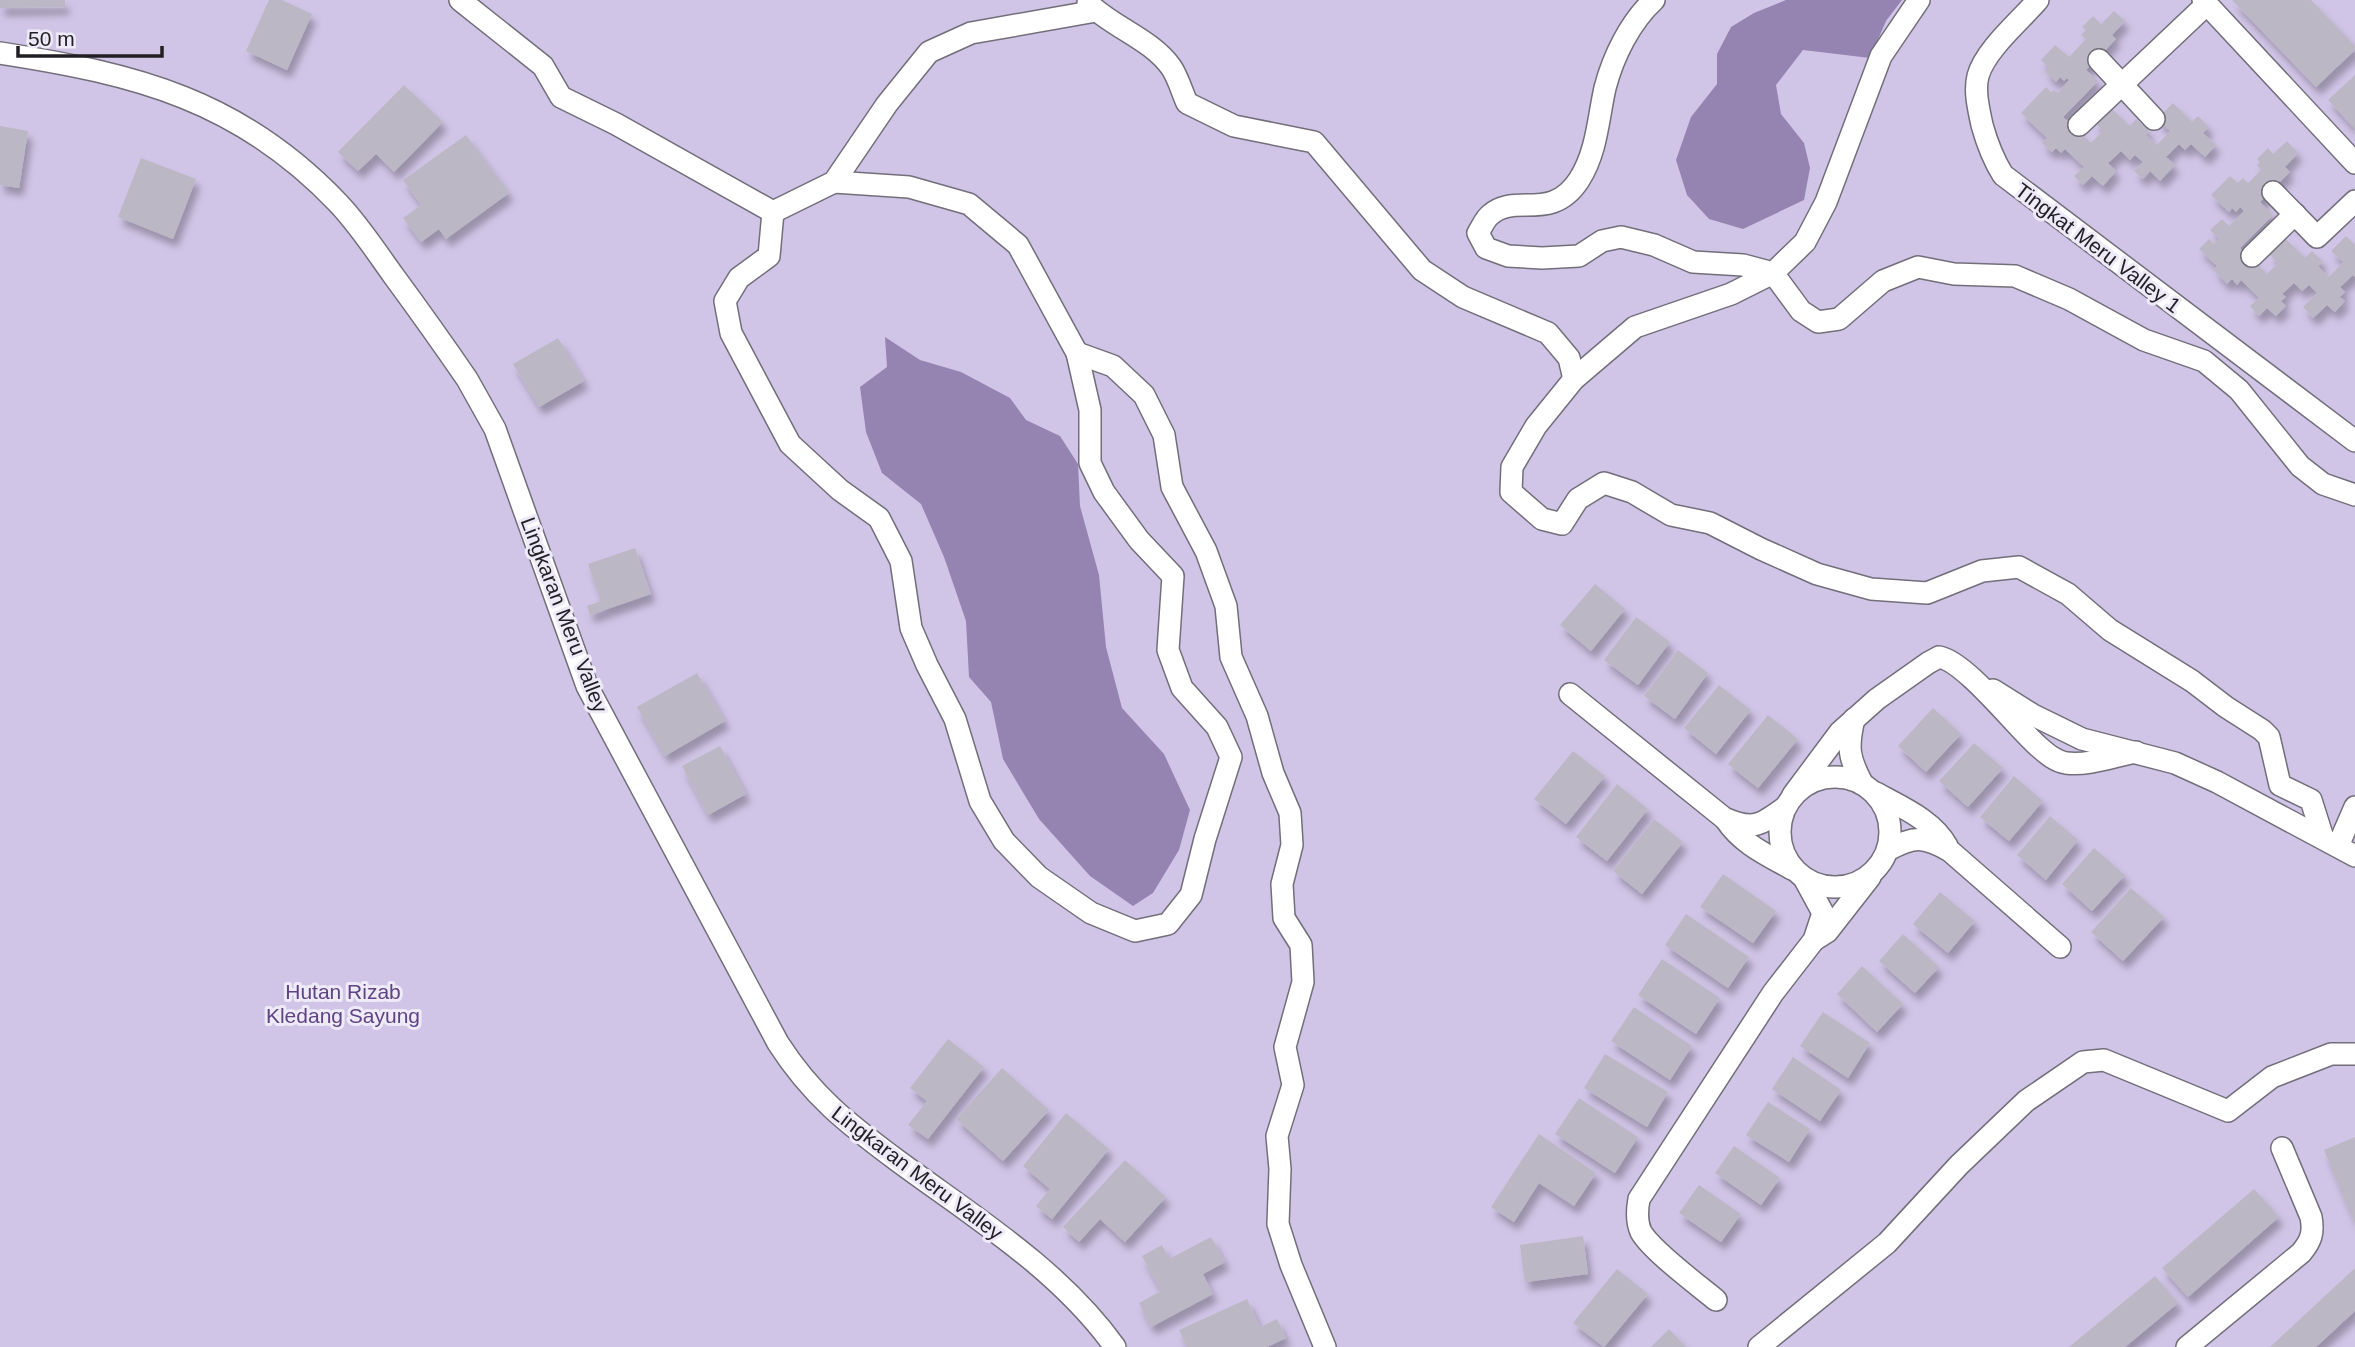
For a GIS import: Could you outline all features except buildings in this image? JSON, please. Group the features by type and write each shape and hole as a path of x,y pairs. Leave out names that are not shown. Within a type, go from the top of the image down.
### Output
{"street":[{"path":"460,0 543,66 561,97 616,124 773,212"},
{"path":"1654,0 1623,40 1606,86 1591,156 1578,181 1558,201 1534,207 1508,205 1490,215 1478,233 1486,248 1507,257 1579,256 1602,241 1621,237 1654,245 1693,262 1743,264 1773,273 1801,311 1818,322 1839,319 1883,281 1918,267 1954,274 2015,276 2069,299 2144,340 2204,361 2239,390 2300,466 2323,484 2355,495"},
{"path":"1919,0 1881,56 1826,202 1805,242 1773,273 1731,294 1635,327 1574,379 1536,426 1512,467 1511,492 1542,519 1562,524 1578,499 1604,483 1632,492 1671,515 1710,523 1818,573 1871,589 1927,593 1982,570 2019,567 2068,594 2110,630 2192,681 2262,730 2269,737 2280,785 2311,800 2339,847"},
{"name":"Tingkat Meru Valley 1","path":"2038,0 1989,55 1978,75 1977,98 1982,121 1993,159 2003,175 2355,441"},
{"path":"2079,125 2205,2 2355,163"},
{"path":"773,212 834,182 887,104 929,52 971,33 1091,6 1148,46 1172,67 1187,103 1234,126 1314,142 1422,270 1463,297 1548,333 1569,358 1574,379"},
{"name":"Lingkaran Meru Valley","path":"0,53 130,78 214,109 273,144 345,211 460,368 483,404 495,429 587,686 795,1070 841,1118 1040,1267 1095,1319 1115,1347"},
{"path":"2099,61 2154,119"},
{"path":"773,212 769,256 739,278 724,301 731,333 790,444 840,491 879,518 901,561 911,628 927,666 956,719 979,801 1004,841 1039,877 1091,913 1135,931 1168,924 1191,895 1205,839 1231,757 1217,727 1182,688 1168,650 1173,576 1139,540 1104,492 1090,463 1090,410 1077,353 1018,245 969,204 909,187 834,182"},
{"path":"2273,192 2317,237 2355,201"},
{"path":"2252,256 2295,214"},
{"path":"1077,353 1113,366 1144,395 1164,435 1171,487 1206,551 1226,606 1231,657 1257,716 1273,773 1290,813 1292,845 1282,884 1284,918 1301,945 1303,982 1285,1047 1293,1086 1277,1136 1280,1168 1278,1224 1295,1277 1325,1347"},
{"path":"1716,1300 1650,1243 1637,1220 1639,1199 1773,993 1814,940 1823,913 1781,848 1779,828 1788,801 1840,732 1877,699 1940,657 2057,728 2082,739 2175,763 2217,782 2339,847"},
{"path":"1968,675 2020,730 2059,761 2075,763 2136,752"},
{"path":"1570,694 1724,818 1748,844 1800,875 1817,884 1840,887 1861,881 1873,872"},
{"path":"1814,940 1827,932 1873,872 1888,850 1891,834 1889,818 1883,804 1867,787 1849,759 1849,738 1854,719"},
{"path":"1724,818 1738,824 1756,825 1764,822 1804,785 1818,778 1848,778 1921,818 1943,838 1950,851"},
{"path":"2339,847 2355,807"},
{"path":"1888,850 1915,838 1950,851 2060,947"},
{"path":"1759,1347 1887,1243 1959,1165 2026,1101 2083,1062 2104,1060 2228,1111 2272,1077 2331,1054 2355,1054"},
{"path":"2187,1347 2301,1253 2312,1237 2314,1229 2311,1217 2282,1148"}],"green space":[{"name":"Hutan Rizab Kledang Sayung","path":"0,0 2355,0 2355,1347 0,1347"}],"shaded area":[{"path":"1786,0 1902,0 1886,21 1870,58 1803,50 1776,85 1781,114 1804,143 1810,168 1804,200 1743,229 1709,219 1687,195 1676,160 1691,117 1717,84 1717,54 1731,27 1754,13"},
{"path":"885,337 920,360 961,372 1010,398 1026,420 1060,436 1078,464 1080,506 1099,575 1106,647 1122,708 1164,754 1190,810 1179,850 1153,893 1133,906 1090,876 1039,819 1003,759 991,702 969,677 966,621 944,557 921,504 882,473 866,432 860,387 887,367"}]}
